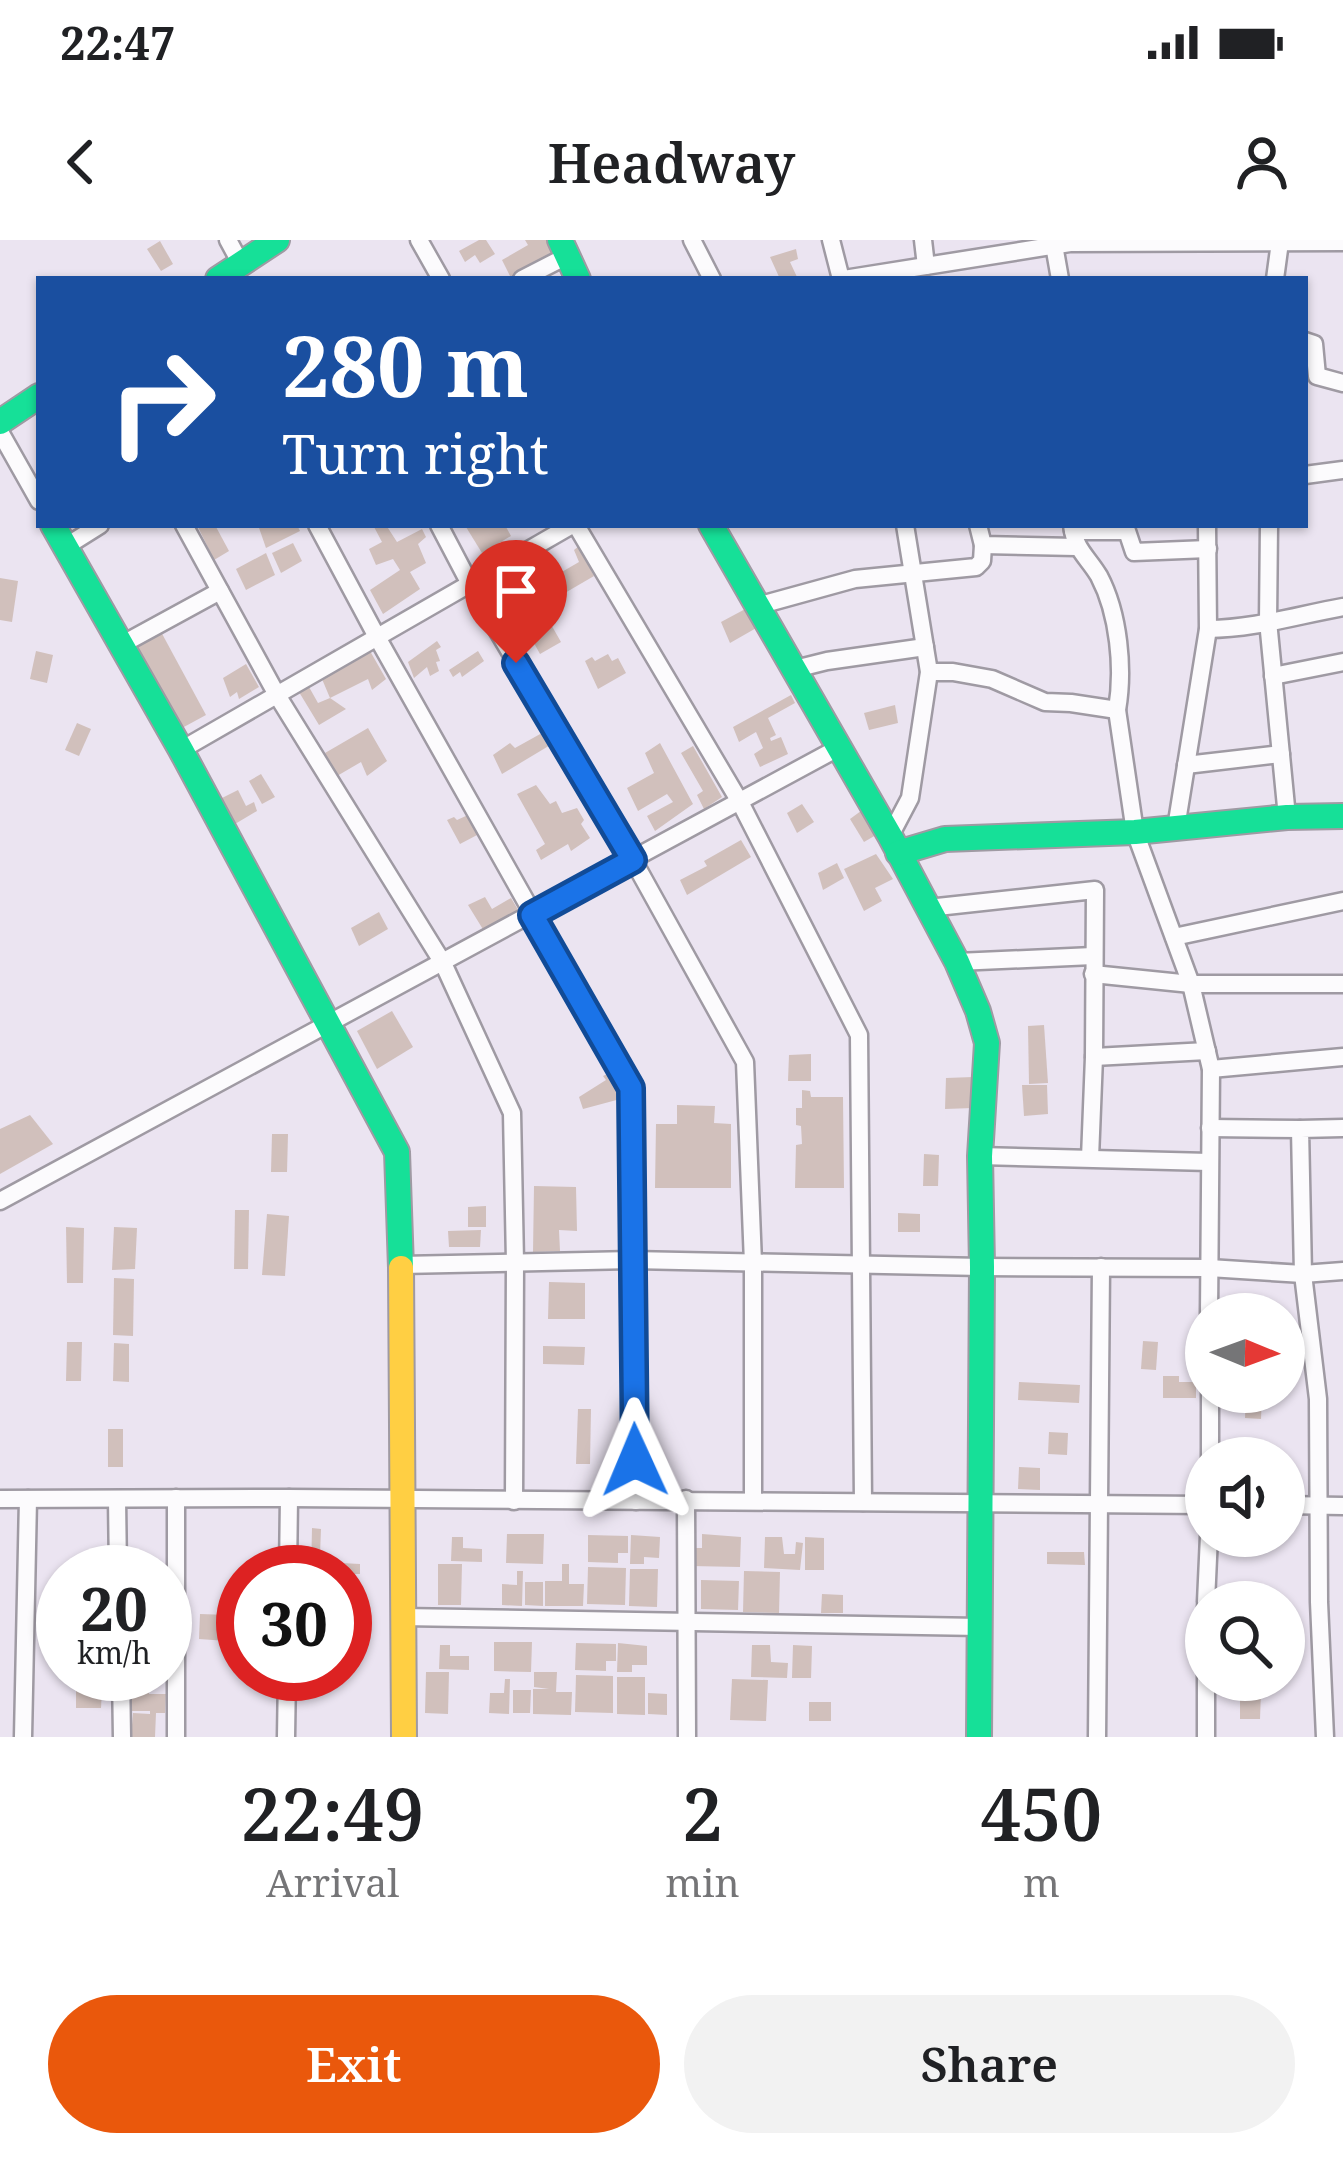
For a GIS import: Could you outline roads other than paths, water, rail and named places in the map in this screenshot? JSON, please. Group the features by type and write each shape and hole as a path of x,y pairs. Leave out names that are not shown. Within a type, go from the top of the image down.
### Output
{"street":[{"path":"228,240 241,264"},
{"path":"223,276 277,240"},
{"path":"419,240 439,276"},
{"path":"692,240 710,276"},
{"path":"831,240 842,276"},
{"path":"923,240 926,266"},
{"path":"1276,276 1280,242"},
{"path":"862,276 1054,245 1343,242"},
{"path":"1054,245 1059,276"},
{"path":"529,276 568,258"},
{"path":"1308,342 1314,344 1317,376 1343,382"},
{"path":"0,422 36,398"},
{"path":"0,432 36,496"},
{"path":"1308,475 1343,470"},
{"path":"89,528 59,536 181,750 397,1153 404,1737"},
{"path":"186,528 277,695 443,963 512,1113 514,1501"},
{"path":"319,528 631,1088 636,1501"},
{"path":"441,528 745,1062 753,1263 753,1501"},
{"path":"181,750 569,528"},
{"path":"576,528 740,802 860,1035 863,1502"},
{"path":"712,528 957,962 987,1043 980,1156 979,1737"},
{"path":"894,845 910,798 929,672 906,528"},
{"path":"757,606 855,579 976,567 982,561 979,528"},
{"path":"982,545 1127,528 1134,552 1208,549"},
{"path":"1176,828 1208,629 1207,528"},
{"path":"1269,528 1268,621 1288,817"},
{"path":"1074,534 1100,578 1116,626 1117,710 1135,832 1191,984 1209,1060 1209,1293"},
{"path":"121,645 220,590"},
{"path":"1208,629 1243,629 1343,607"},
{"path":"795,669 925,647"},
{"path":"1274,676 1343,662"},
{"path":"929,672 992,679 1045,702 1117,710"},
{"path":"0,1201 838,748"},
{"path":"1186,765 1281,754"},
{"path":"894,845 945,838 1135,832 1343,816"},
{"path":"928,908 1095,890 1090,1158"},
{"path":"1174,937 1343,901"},
{"path":"957,962 1093,965 1191,984 1343,984"},
{"path":"1094,1057 1343,1058"},
{"path":"1210,1128 1343,1128"},
{"path":"1300,1129 1303,1274 1316,1373 1324,1737"},
{"path":"980,1156 1209,1162"},
{"path":"401,1264 632,1260 1209,1268 1303,1274 1343,1271"},
{"path":"1097,1737 1101,1267"},
{"path":"176,1498 176,1737"},
{"path":"288,1545 289,1498"},
{"path":"0,1499 1185,1505"},
{"path":"23,1737 28,1499"},
{"path":"117,1499 118,1545"},
{"path":"686,1499 687,1737"},
{"path":"1305,1506 1343,1506"},
{"path":"402,1617 980,1627"},
{"path":"121,1701 122,1737"},
{"path":"286,1701 286,1737"},
{"path":"1206,1701 1206,1737"}]}
